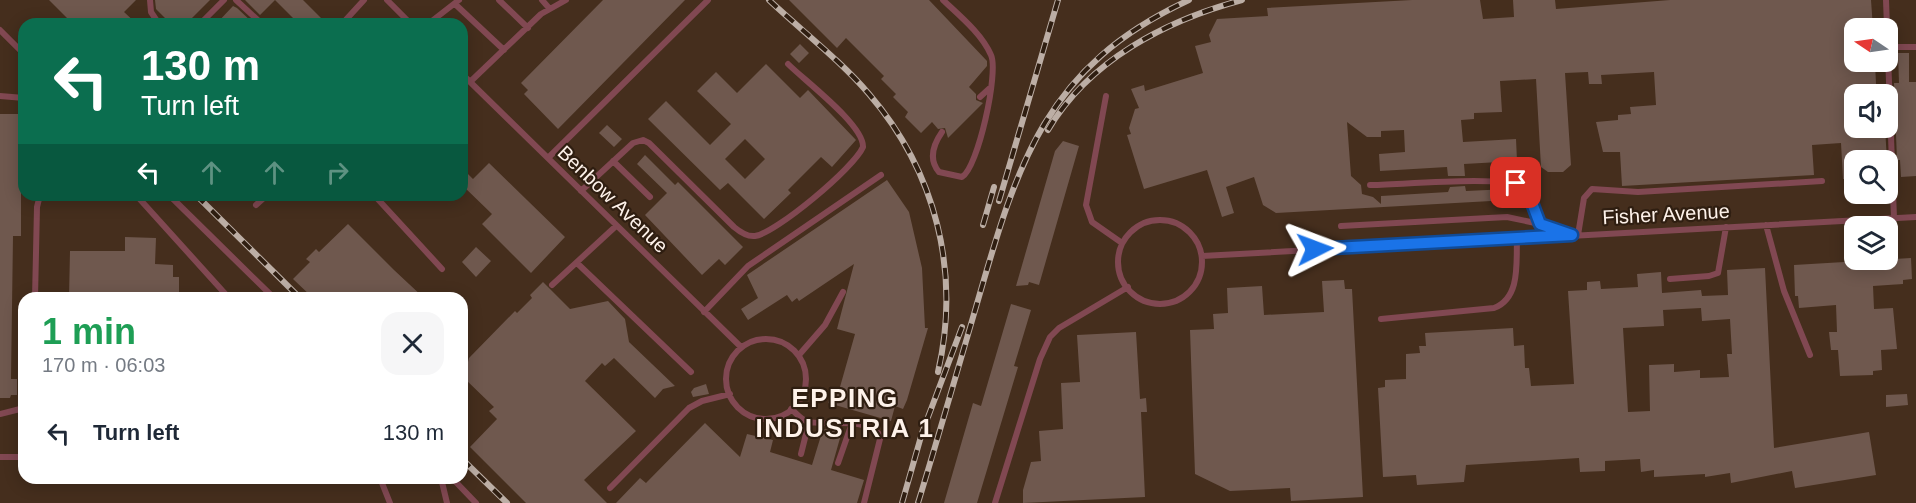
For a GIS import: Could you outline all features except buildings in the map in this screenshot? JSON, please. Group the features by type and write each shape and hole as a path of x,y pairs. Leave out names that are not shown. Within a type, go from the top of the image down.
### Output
{"lane":[{"path":"150,0 151,12 155,18"},
{"path":"206,18 224,0"},
{"path":"236,0 256,18"},
{"path":"348,18 364,0"},
{"path":"387,0 405,18"},
{"path":"499,0 528,28"},
{"path":"542,0 549,8"},
{"path":"470,82 549,8 566,0"},
{"path":"548,158 708,0"},
{"path":"942,132 934,144 934,164 939,172 962,177 967,174 975,159 995,68 992,56 978,36 943,0"},
{"path":"1886,0 1887,18"},
{"path":"436,18 457,2 504,50"},
{"path":"0,30 18,48"},
{"path":"1898,47 1916,47"},
{"path":"581,191 638,140 649,143 734,227 747,235 760,235 825,190 850,165 863,147 860,134 850,122 788,64"},
{"path":"1889,72 1894,216"},
{"name":"Benbow Avenue","path":"470,82 741,347"},
{"path":"980,97 992,87"},
{"path":"0,96 18,98"},
{"path":"1106,96 1086,205 1092,222 1122,243"},
{"path":"613,161 650,197"},
{"path":"704,312 748,266 881,175"},
{"path":"1370,185 1492,181 1516,183 1529,195 1540,224"},
{"path":"1341,226 1507,217 1575,235 1584,198 1592,189 1667,191 1822,181"},
{"path":"35,292 38,201"},
{"path":"141,201 224,292"},
{"path":"175,201 268,292"},
{"path":"256,205 260,201"},
{"path":"380,201 442,269"},
{"name":"Fisher Avenue","path":"1898,218 1916,217"},
{"path":"1159,219 1174,221 1189,230 1197,240 1202,256 1198,281 1191,291 1177,301 1163,304 1146,302 1128,288 1119,268 1122,243 1131,231 1145,222 1159,219"},
{"name":"Fisher Avenue","path":"1202,256 1844,221"},
{"path":"1766,225 1784,291 1810,355"},
{"path":"552,285 616,226"},
{"path":"1670,279 1709,276 1718,273 1726,227"},
{"path":"1381,319 1494,308 1502,305 1509,298 1514,284 1517,238"},
{"path":"576,263 691,372"},
{"path":"995,503 1040,358 1050,337 1059,328 1128,288"},
{"path":"799,355 825,324 843,292"},
{"path":"768,338 783,341 799,355 807,377 805,392 792,409 772,419 757,418 743,412 730,394 726,373 731,359 741,347 754,340 768,338"},
{"path":"610,488 688,408 702,401 730,394"},
{"path":"792,409 809,422 852,423 875,430 880,439 864,503"},
{"path":"0,414 18,410"},
{"path":"801,454 809,422"},
{"path":"838,463 852,423"},
{"path":"0,457 18,457"},
{"path":"382,484 390,503"},
{"path":"442,484 447,503"},
{"path":"458,484 476,503"}],"shaded area":[{"path":"0,0 1916,0 1916,503 0,503"}],"railway":[{"path":"769,0 858,81 892,124 911,156 926,190 937,225 944,261 946,297 944,335 938,372"},
{"path":"999,201 1058,0"},
{"path":"918,503 1006,209 1023,165 1044,125 1069,89 1100,56 1140,27 1189,0"},
{"path":"1048,130 1065,105 1085,83 1132,46 1186,19 1242,0"},
{"path":"983,225 994,187"},
{"path":"202,201 294,292"},
{"path":"902,503 922,433 962,327"},
{"path":"468,465 507,503"}],"district":[{"name":"EPPING INDUSTRIA 1","path":"845,412"}],"route":[{"path":"1315,249 1572,235 1540,224 1525,188 1516,183"}]}
